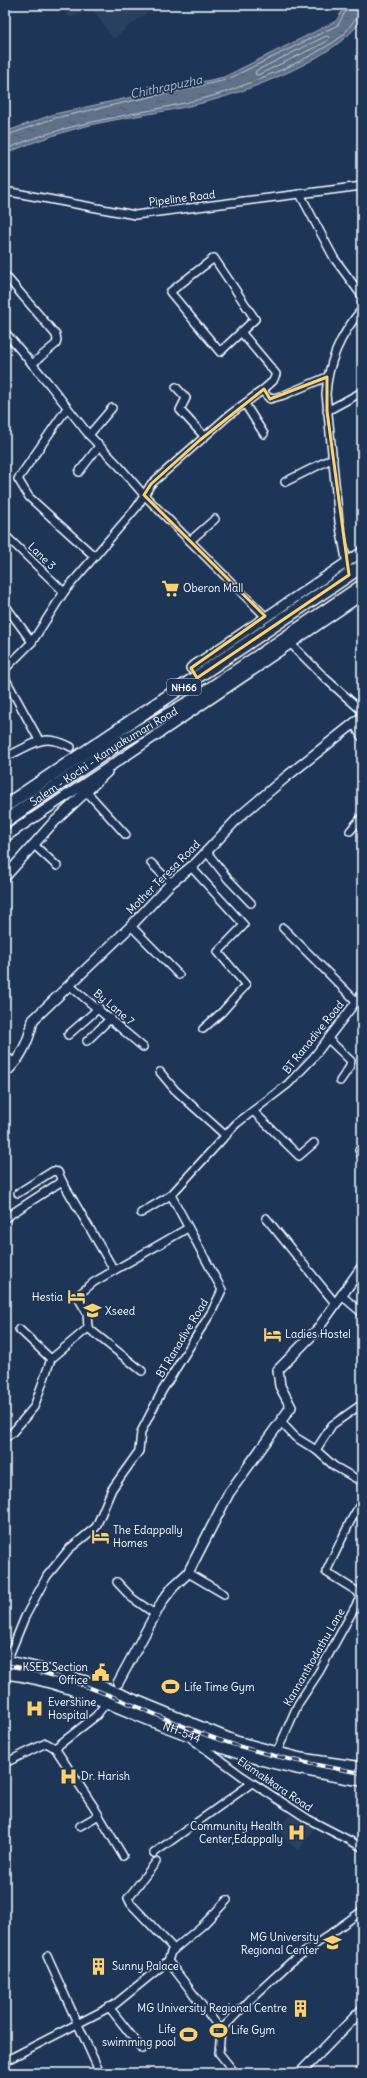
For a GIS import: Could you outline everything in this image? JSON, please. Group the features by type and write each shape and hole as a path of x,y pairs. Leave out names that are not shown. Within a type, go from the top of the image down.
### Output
{"highway":[{"name":"Salem - Kochi - Kanyakumari Road","path":"5,806 194,673 362,566"},
{"name":"Salem - Kochi - Kanyakumari Road","path":"5,821 118,744 257,663 362,586"}],"main road":[{"name":"NH-544","path":"6,1662 52,1672 99,1686 116,1687 182,1726 243,1754 307,1771 362,1780"},
{"name":"NH-544","path":"5,1673 20,1674 72,1688 106,1703 236,1742 301,1759 362,1768"}],"street":[{"name":"Pipeline Road","path":"5,191 135,215 362,186"},
{"path":"300,194 334,258 362,296"},
{"path":"214,258 255,319 242,332 220,352 170,292 214,258"},
{"path":"5,275 56,335 56,344 32,364"},
{"path":"349,575 339,522 326,411 327,377 333,354 349,325 362,309"},
{"path":"5,332 99,446 144,495 265,616"},
{"path":"5,669 32,642 64,592 137,507 151,484 191,450 204,436 273,381 276,374 242,332"},
{"path":"264,389 265,394 270,399 284,395 327,377"},
{"path":"176,387 186,398 180,410 204,436"},
{"path":"326,411 362,392"},
{"path":"245,404 264,434"},
{"path":"67,408 18,479 29,497 94,556"},
{"path":"89,435 112,408"},
{"path":"79,472 99,446"},
{"path":"285,482 332,458"},
{"path":"190,541 215,519"},
{"name":"Lane 3","path":"5,535 64,592"},
{"path":"194,673 265,616 362,552"},
{"path":"5,837 123,757 257,663 292,645 362,596"},
{"path":"5,605 32,642"},
{"path":"292,645 326,679 362,711"},
{"path":"5,678 39,740"},
{"path":"358,720 362,736"},
{"name":"Mother Teresa Road","path":"5,1073 14,1063 30,1039 33,1020 131,926 171,883 191,867 239,817 358,720"},
{"path":"5,757 39,740 49,738 57,740 70,747"},
{"path":"5,877 51,825 123,757"},
{"path":"87,792 126,835"},
{"path":"350,831 362,817"},
{"path":"34,845 57,866"},
{"path":"206,851 228,879 250,903"},
{"path":"151,863 171,883"},
{"path":"191,867 244,925 218,952 246,984 222,1012 204,1029"},
{"path":"131,926 179,975"},
{"path":"283,928 356,1002"},
{"name":"By Lane 7","path":"69,985 99,1008 144,1047"},
{"name":"BT Ranadive Road","path":"6,1662 25,1617 46,1576 69,1549 96,1527 112,1489 139,1451 141,1432 159,1398 212,1311 222,1290 171,1195 236,1124 288,1084 313,1058 362,994"},
{"path":"68,1035 99,1008"},
{"path":"87,1041 111,1018"},
{"path":"328,1038 351,1061 349,1068 340,1081"},
{"path":"5,1055 14,1063"},
{"path":"160,1072 175,1090 226,1136"},
{"path":"253,1111 299,1156 314,1143"},
{"path":"18,1194 53,1171 58,1172 114,1270"},
{"path":"5,1218 62,1181"},
{"path":"141,1213 171,1195"},
{"path":"266,1218 335,1303"},
{"path":"142,1371 88,1328 87,1314 77,1296 94,1282 188,1228"},
{"path":"116,1687 155,1614 173,1586 188,1573 229,1493 291,1407 280,1386 278,1370 317,1330 362,1267"},
{"path":"341,1295 362,1313"},
{"path":"5,1438 12,1433 34,1407 51,1359 88,1328"},
{"path":"19,1329 51,1359"},
{"path":"316,1450 332,1425 362,1404"},
{"path":"281,1422 295,1437 316,1450 334,1466 362,1482"},
{"name":"Kannanthodathu Lane","path":"276,1752 298,1704 319,1672 360,1598 326,1572 350,1522 362,1501"},
{"path":"188,1573 224,1594"},
{"path":"117,1582 132,1598 155,1614"},
{"path":"55,1748 96,1716 106,1703"},
{"name":"Elamakkara Road","path":"182,1726 252,1783 308,1819 362,1847"},
{"path":"5,1763 46,1744 55,1748 99,1815 123,1856"},
{"path":"154,1853 252,1783"},
{"path":"80,1826 99,1815"},
{"path":"156,1862 128,1898 130,1904 174,1949"},
{"path":"5,2061 109,2007 168,1961 174,1949 204,1924 227,1900"},
{"path":"235,2073 219,2053 221,2030 251,1999 292,1962 362,1911"},
{"path":"47,1956 100,2073"},
{"path":"168,1961 221,2030"},
{"path":"109,2007 142,2049"},
{"path":"300,2073 362,2010"}],"highlighted area":[{"path":"327,377 327,411 349,575 197,678 191,668 265,616 144,495 151,484 200,440 264,389 270,399"}],"shaded area":[{"path":"61,5 157,5 113,39 93,9 69,18"},
{"name":"Community Health Center,Edappally","path":"292,1813 315,1827 299,1850 287,1842 278,1828"}],"water":[{"path":"346,5 362,5 361,20 349,34 332,48 289,72 220,98 82,127 43,139 5,154 5,132 54,114 224,77 336,21"}],"railway":[{"path":"5,1665 31,1670 82,1685 206,1735 244,1748 303,1762 362,1773"}],"place":[{"name":"Oberon Mall","path":"170,588"},
{"name":"Hestia","path":"76,1297"},
{"name":"Xseed","path":"92,1311"},
{"name":"Ladies Hostel","path":"272,1334"},
{"name":"The Edappally Homes","path":"100,1536"},
{"name":"KSEB Section Office","path":"101,1673"},
{"name":"Life Time Gym","path":"171,1687"},
{"name":"Evershine Hospital","path":"35,1708"},
{"name":"Dr. Harish","path":"68,1776"},
{"name":"Community Health Center,Edappally","path":"296,1832"},
{"name":"MG University Regional Center","path":"332,1943"},
{"name":"Sunny Palace","path":"99,1966"},
{"name":"MG University Regional Centre","path":"300,2008"},
{"name":"Life Gym","path":"218,2030"},
{"name":"Life swimming pool","path":"189,2035"}],"water label":[{"name":"Chithrapuzha","path":"166,87"}]}
